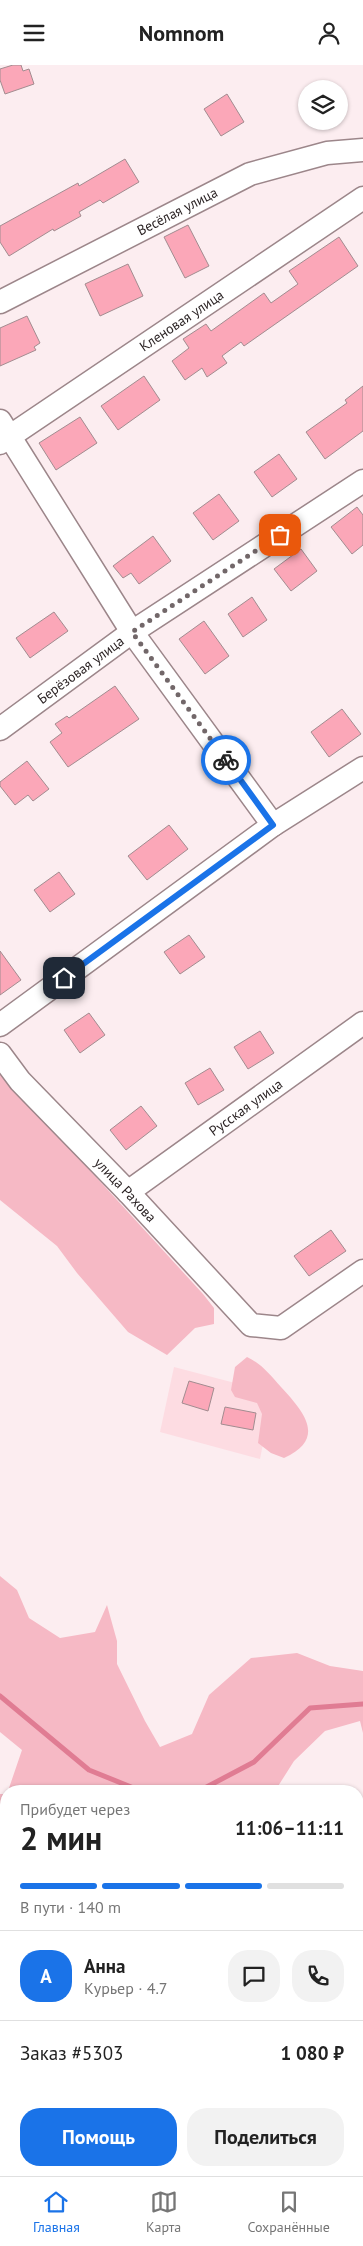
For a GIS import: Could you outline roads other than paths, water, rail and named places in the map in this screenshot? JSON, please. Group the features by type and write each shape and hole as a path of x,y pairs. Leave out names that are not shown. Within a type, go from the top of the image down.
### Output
{"street":[{"name":"Весёлая улица","path":"0,302 250,174 327,153 363,150"},
{"name":"Кленовая улица","path":"3,434 363,198"},
{"path":"3,434 132,632 273,825"},
{"name":"Берёзовая улица","path":"0,729 132,632 363,481"},
{"path":"0,1025 273,825 363,768"},
{"name":"Русская улица","path":"128,1192 363,1023"},
{"name":"улица Рахова","path":"0,1054 20,1081 128,1192 251,1325 281,1327 363,1271"}],"waterway":[{"path":"0,1696 89,1770 126,1785"},
{"path":"210,1785 254,1762 310,1708 363,1704"}]}
